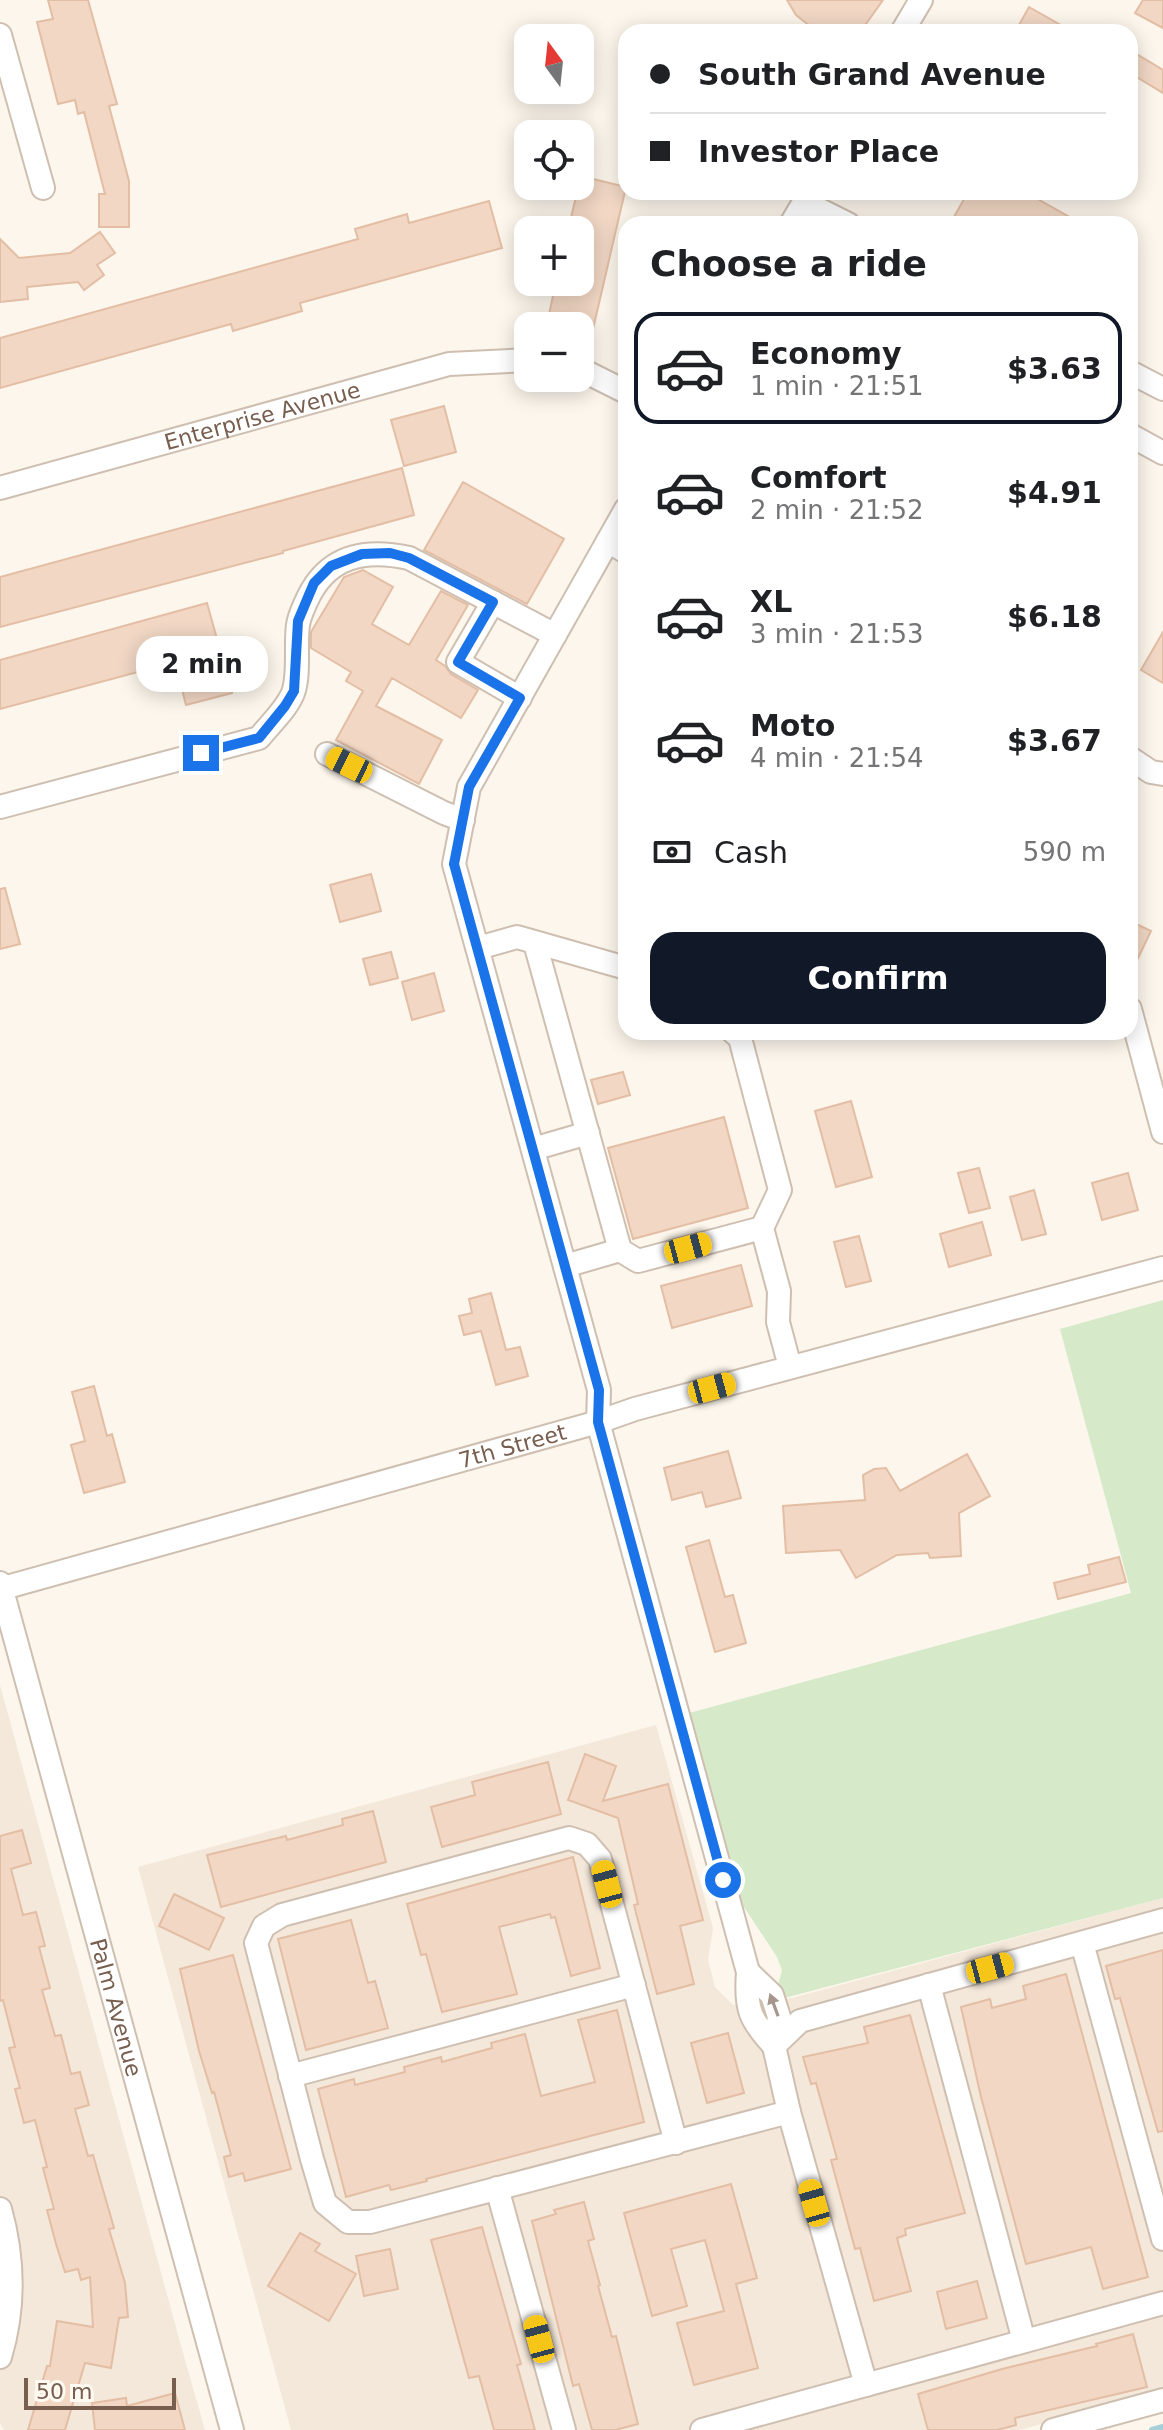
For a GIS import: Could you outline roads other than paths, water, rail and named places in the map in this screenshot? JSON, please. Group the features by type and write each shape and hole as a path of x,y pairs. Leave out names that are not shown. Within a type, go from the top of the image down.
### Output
{"street":[{"path":"907,24 921,0"},
{"path":"0,35 43,188"},
{"path":"812,200 836,216"},
{"name":"Enterprise Avenue","path":"0,488 449,364 514,361"},
{"path":"594,376 618,388"},
{"path":"1138,376 1163,389"},
{"path":"1138,439 1163,453"},
{"path":"617,547 555,635 469,787 454,864 599,1390 598,1422 748,1972 746,1997 753,2022 774,2046 789,2112 866,2385"},
{"path":"0,807 259,738 294,691 298,621 314,583 331,566 362,554 390,553 409,558 555,635"},
{"path":"493,602 458,662 520,698"},
{"path":"327,754 463,820"},
{"path":"1138,763 1151,772 1163,774"},
{"path":"478,948 517,937 618,966"},
{"path":"535,943 620,1250 638,1261 762,1228"},
{"path":"1138,1039 1163,1132"},
{"path":"741,1040 780,1190 762,1228 779,1291 778,1322 790,1367"},
{"path":"533,1149 588,1133"},
{"path":"565,1266 620,1250"},
{"name":"7th Street","path":"1,1587 598,1422 635,1409 1163,1268"},
{"name":"Palm Avenue","path":"1,1587 232,2430"},
{"path":"676,2143 600,1859 587,1844 569,1838 282,1915 264,1926 256,1943 325,2203 348,2222 370,2222 676,2143 789,2112"},
{"path":"774,2046 800,2021 1163,1920"},
{"path":"1082,1943 1163,2239"},
{"path":"290,2076 634,1985"},
{"path":"929,1985 1024,2341"},
{"path":"497,2188 564,2430"},
{"path":"0,2209 11,2266 12,2293 0,2357"},
{"path":"702,2430 1163,2303"},
{"path":"1053,2430 1163,2400"}],"waterway":[{"path":"1152,2430 1163,2427"}]}
